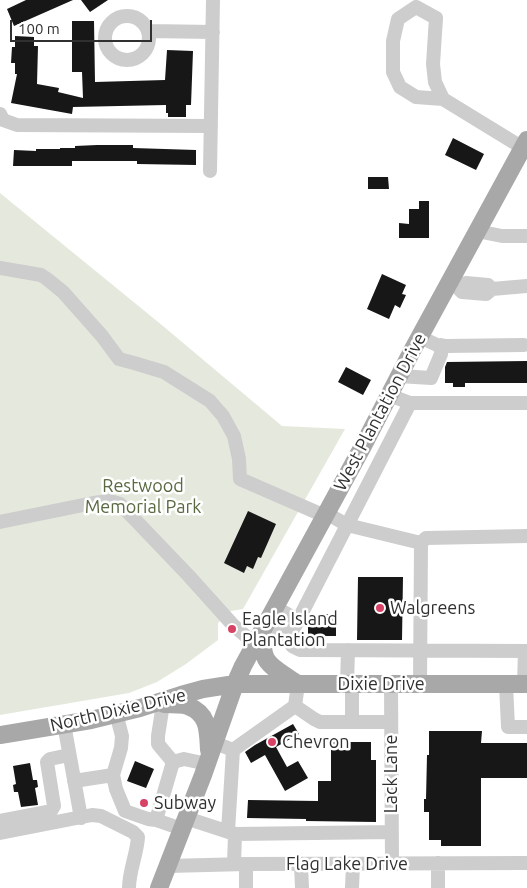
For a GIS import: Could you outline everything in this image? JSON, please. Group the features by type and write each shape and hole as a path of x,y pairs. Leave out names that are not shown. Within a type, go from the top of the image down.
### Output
{"main road":[{"name":"West Plantation Drive","path":"159,888 235,684 420,337 453,285 477,231 525,144"},
{"path":"261,634 266,659 280,672 298,684"},
{"name":"Dixie Drive","path":"235,684 526,684"},
{"name":"North Dixie Drive","path":"0,735 91,720 160,704 196,691 235,684"},
{"path":"160,704 188,706 203,715 208,728 210,755"}],"street":[{"path":"210,171 213,0"},
{"path":"443,98 435,82 433,64 436,18 417,3 398,19 393,41 393,72 400,87 416,97 443,98 525,144"},
{"path":"148,31 213,32"},
{"path":"0,114 4,120 17,125 211,126"},
{"path":"477,231 502,236 527,236"},
{"path":"0,268 41,275 48,279 63,292 96,329 119,359 164,372 210,401 223,416 234,436 239,459 240,479 347,525 421,543"},
{"path":"453,285 473,283 488,285 492,289 527,286"},
{"path":"420,337 441,345 524,345"},
{"path":"399,376 431,378 441,354 441,345"},
{"path":"389,395 410,403 527,404"},
{"path":"410,403 290,636 292,646 300,650 526,651 526,684"},
{"path":"0,522 93,503 110,501 120,504 188,575 232,625 261,634 290,636"},
{"path":"420,684 421,543 426,538 527,536"},
{"path":"275,607 298,620"},
{"path":"348,650 352,722"},
{"path":"173,762 233,750 295,706 298,684"},
{"name":"Lack Lane","path":"391,684 392,864"},
{"path":"506,684 508,727 527,727"},
{"path":"160,704 158,744 173,762"},
{"path":"295,706 320,722 391,722"},
{"path":"116,714 122,736 121,748 113,775 124,811 152,819 232,833 392,832"},
{"path":"64,724 81,818"},
{"path":"233,750 232,833 246,888"},
{"path":"0,821 51,811 54,806 47,762 50,759 69,755"},
{"path":"129,888 129,879 138,837 152,819 173,762"},
{"path":"74,781 113,775"},
{"path":"0,833 92,815 102,816 133,832 138,837"},
{"path":"438,863 438,888"},
{"name":"Flag Lake Drive","path":"168,866 527,863"},
{"path":"301,864 302,888"},
{"path":"352,888 353,864"}],"green space":[{"name":"Restwood Memorial Park","path":"0,193 282,426 345,429 243,609 231,611 218,623 218,640 186,664 157,682 129,693 0,715"}],"building":[{"path":"26,0 73,0 14,26 7,9"},
{"path":"81,0 108,0 90,12"},
{"path":"72,21 94,21 95,82 165,80 167,50 193,51 191,105 186,105 186,117 168,117 166,105 73,107 72,114 11,103 17,74 15,74 15,63 11,63 12,47 15,47 15,36 34,37 34,46 38,46 37,84 59,88 58,92 83,98 82,72 72,72"},
{"path":"453,138 484,154 476,170 445,155"},
{"path":"97,145 133,145 133,148 196,150 196,165 137,164 137,161 72,161 72,166 13,166 14,150 36,151 36,149 60,149"},
{"path":"368,177 388,177 389,189 368,189"},
{"path":"419,201 429,201 429,238 399,238 399,223 409,224 409,209 419,209"},
{"path":"382,274 406,285 402,294 406,295 400,308 395,305 389,319 367,309"},
{"path":"527,361 527,383 465,383 465,387 453,387 453,383 445,383 445,367 447,362"},
{"path":"346,367 371,380 363,395 338,382"},
{"path":"248,511 276,524 261,558 258,557 253,569 247,566 244,573 224,563"},
{"name":"Walgreens","path":"358,577 403,577 402,640 357,640"},
{"path":"311,614 336,614 336,636 308,636 308,619"},
{"path":"293,724 299,734 276,747 287,767 298,761 308,778 285,791 265,755 251,763 245,752"},
{"path":"429,731 482,731 481,743 527,743 527,778 481,778 481,846 441,846 441,840 429,840 429,812 424,812 424,799 426,799"},
{"path":"331,742 371,742 371,760 376,760 376,822 247,818 248,800 318,801 318,781 331,781"},
{"path":"135,761 154,769 146,788 127,781"},
{"path":"30,763 33,780 37,780 38,787 35,788 38,805 21,807 18,792 14,792 13,785 16,784 13,766"}],"place":[{"name":"Walgreens","path":"380,608"},
{"name":"Eagle Island Plantation","path":"232,629"},
{"name":"Chevron","path":"272,742"},
{"name":"Subway","path":"144,803"}]}
